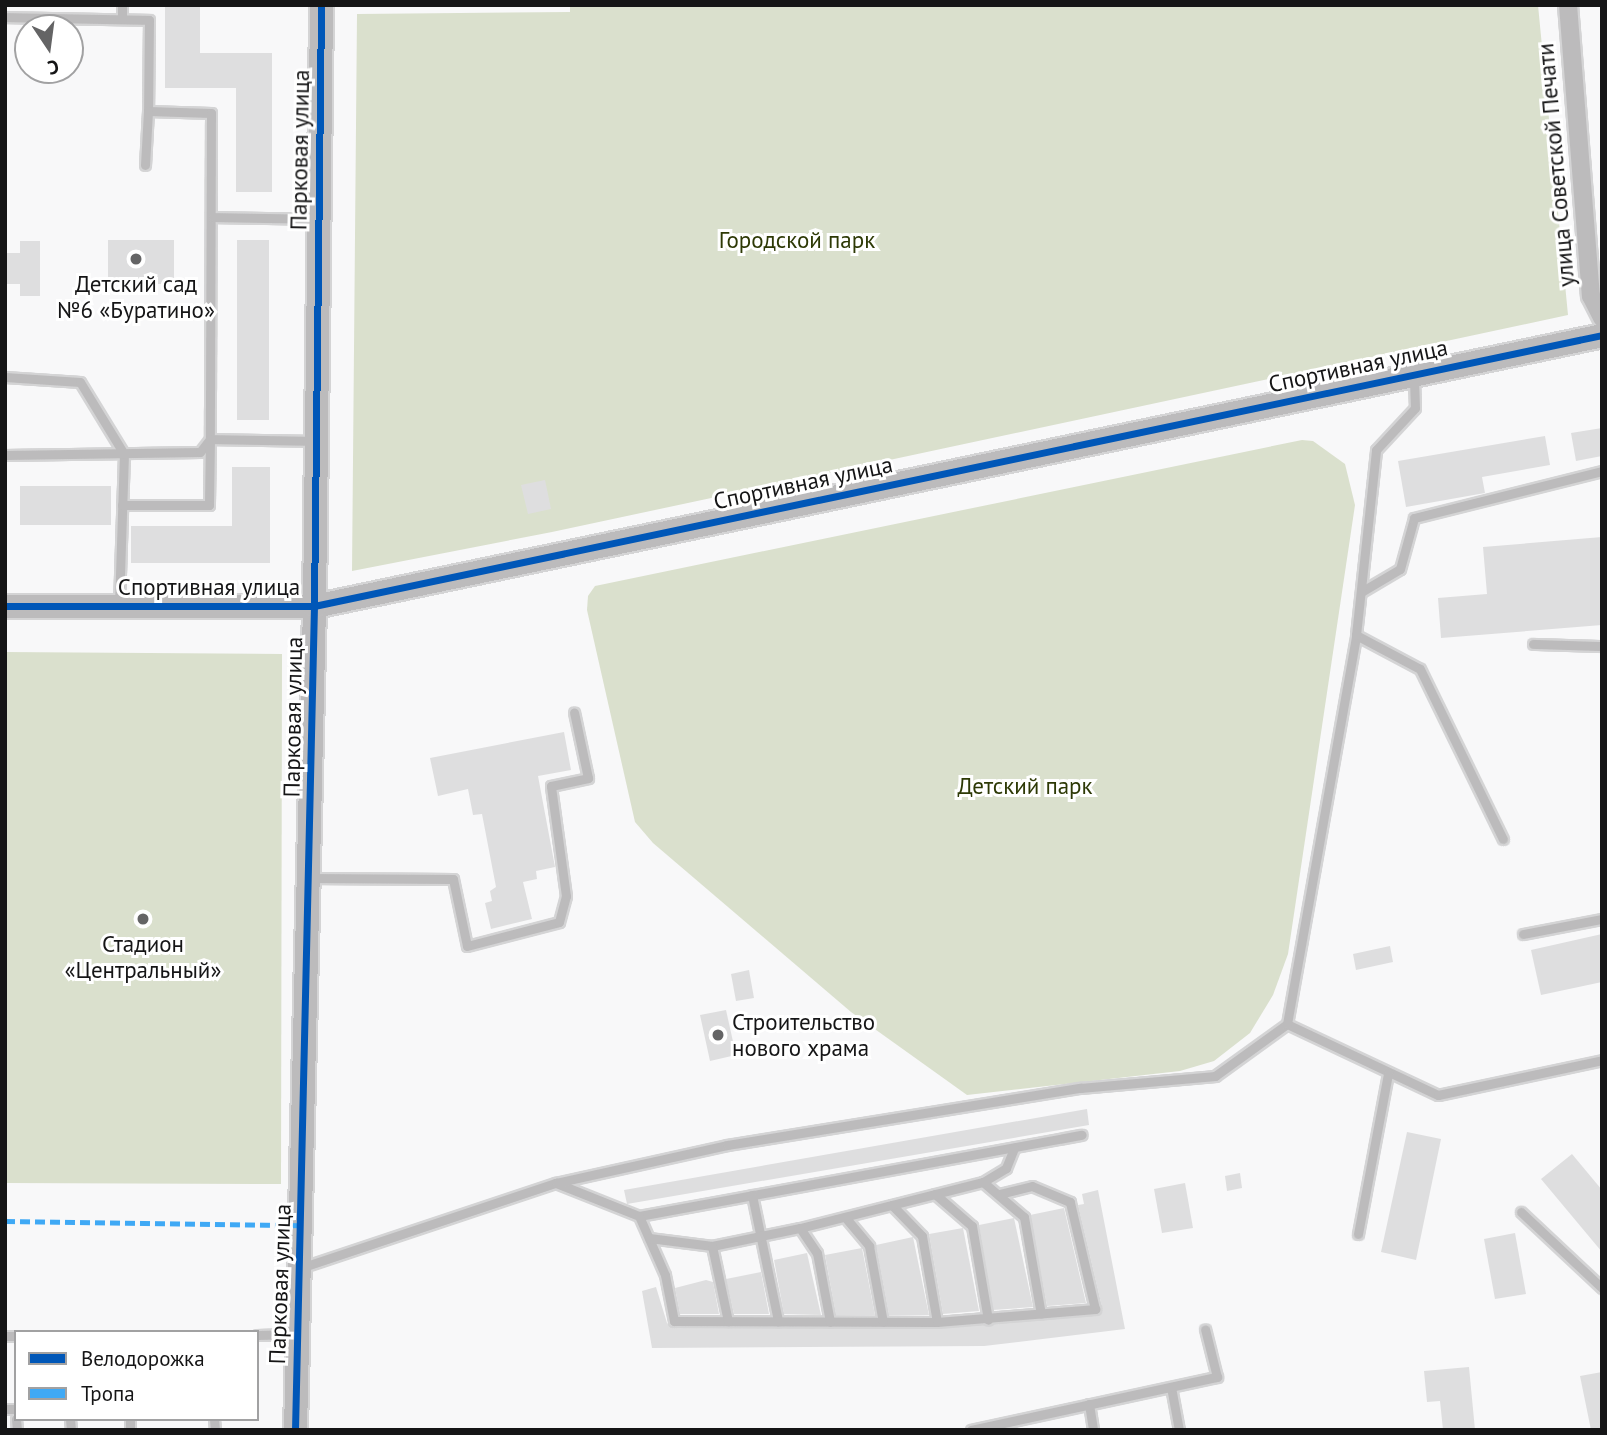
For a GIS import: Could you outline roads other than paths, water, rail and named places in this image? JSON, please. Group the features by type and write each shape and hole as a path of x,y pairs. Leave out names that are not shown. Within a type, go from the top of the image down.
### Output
{"street":[{"name":"Парковая улица","path":"295,1430 314,606 321,5"},
{"name":"улица Советской Печати","path":"1568,5 1596,295 1602,318"},
{"name":"Спортивная улица","path":"5,606 314,606 1602,335"}],"lane":[{"path":"122,5 122,19"},
{"path":"5,17 149,20 145,165"},
{"path":"122,505 209,505 213,217 211,113 148,111"},
{"path":"213,217 319,219"},
{"path":"299,1268 556,1183 727,1145 1080,1088 1215,1076 1287,1024 1356,635 1376,450 1415,408 1414,373"},
{"path":"5,377 80,382 124,454 119,606"},
{"path":"210,439 316,440"},
{"path":"5,454 200,452 210,439"},
{"path":"1361,592 1400,569 1414,519 1602,471"},
{"path":"1356,635 1420,669 1503,839"},
{"path":"1533,644 1602,646"},
{"path":"308,878 453,879 467,946 559,922 566,896 551,786 588,779 574,712"},
{"path":"1523,934 1602,919"},
{"path":"1287,1024 1438,1095 1602,1060"},
{"path":"1358,1234 1388,1073"},
{"path":"556,1183 639,1216 1082,1135"},
{"path":"649,1238 712,1246 845,1217 983,1182 1006,1168 1014,1148"},
{"path":"983,1182 1024,1217 1041,1314"},
{"path":"639,1216 665,1275 674,1321 937,1322 988,1320 1095,1309 1070,1202 1032,1186 1000,1195"},
{"path":"934,1194 972,1226 988,1320"},
{"path":"752,1195 778,1321"},
{"path":"892,1205 922,1236 937,1322"},
{"path":"1521,1212 1602,1288"},
{"path":"845,1217 869,1246 883,1322"},
{"path":"800,1228 817,1253 830,1322"},
{"path":"712,1246 729,1321"},
{"path":"971,1430 1010,1426 1089,1404 1217,1377 1205,1329"},
{"path":"259,1335 298,1334"},
{"path":"1171,1387 1179,1430"},
{"path":"1089,1404 1093,1430"}],"place":[{"name":"Детский сад №6 «Буратино»","path":"136,259"},
{"name":"Стадион «Центральный»","path":"143,919"},
{"name":"Строительство нового храма","path":"718,1035"}],"park label":[{"name":"Городской парк","path":"797,240"},
{"name":"Детский парк","path":"1025,786"}]}
